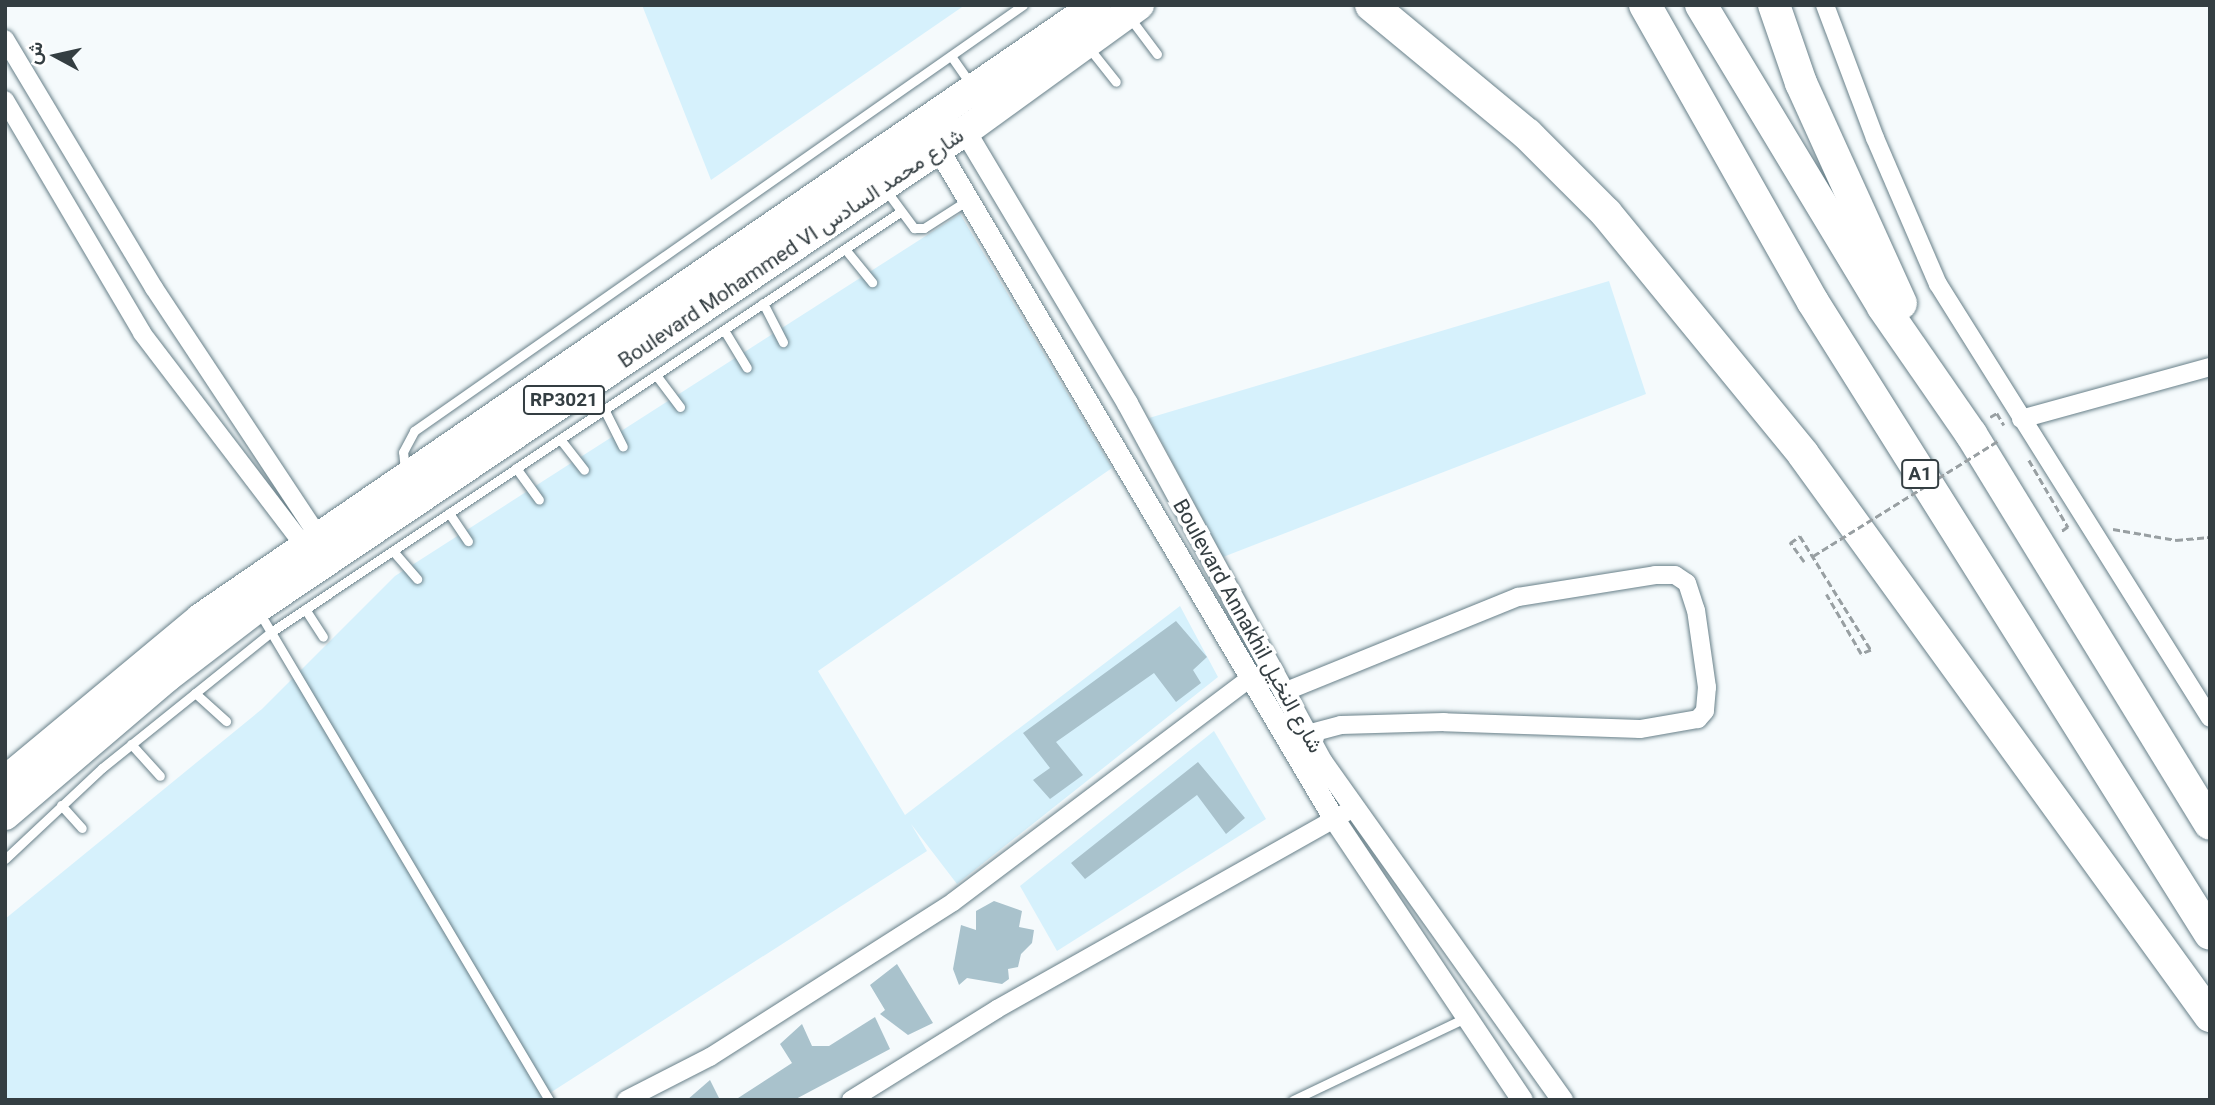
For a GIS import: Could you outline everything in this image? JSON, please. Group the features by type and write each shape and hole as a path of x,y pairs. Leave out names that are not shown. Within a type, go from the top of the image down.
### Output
{"highway":[{"name":"Boulevard Mohammed VI شارع محمد السادس","path":"5,781 173,637 1096,5"},
{"path":"1371,5 1527,134 1606,213 1803,454 2210,1016"},
{"name":"A1","path":"1645,5 1813,302 2210,934"},
{"path":"1702,5 1883,307 1985,437"},
{"path":"1774,5 1801,83 1891,282 1985,437 2210,824"},
{"name":"Boulevard Mohammed VI شارع محمد السادس","path":"5,815 167,677 264,620 883,184 965,131 1133,9"}],"street":[{"path":"1825,5 1875,138 1938,284 2014,425 2036,444 2210,718"},
{"path":"5,39 154,288 312,542"},
{"path":"5,100 142,333 312,542"},
{"name":"Boulevard Annakhil شارع النخيل","path":"965,131 1127,404 1307,734 1353,808 1562,1100"},
{"name":"Boulevard Annakhil شارع النخيل","path":"937,147 1334,819 1522,1100"},
{"path":"2014,425 2210,366"},
{"path":"1284,692 1518,597 1655,575 1675,575 1687,583 1696,610 1707,687 1705,711 1699,719 1640,729 1444,722 1342,725 1307,734"},
{"path":"626,1100 710,1057 953,902 1250,678"},
{"path":"856,1099 997,1009 1353,808"}],"lane":[{"path":"406,478 403,452 414,431 1023,5"},
{"path":"1133,9 1157,54"},
{"path":"1086,44 1116,82"},
{"path":"951,56 974,89"},
{"path":"883,184 900,212 915,228 924,228 968,200"},
{"path":"5,859 61,805 195,693 264,620 305,609 900,212"},
{"path":"845,249 872,282"},
{"path":"763,303 783,342"},
{"path":"724,330 747,368"},
{"path":"656,375 680,407"},
{"path":"604,409 623,447"},
{"path":"560,439 584,470"},
{"path":"516,468 539,500"},
{"path":"449,513 468,541"},
{"path":"393,551 416,579"},
{"path":"305,609 323,637"},
{"path":"264,620 549,1100"},
{"path":"195,693 226,721"},
{"path":"131,744 160,776"},
{"path":"61,805 82,828"},
{"path":"1293,1100 1466,1017"}],"path":[{"path":"1813,556 1985,437 1987,419 1997,414 2014,425"},
{"path":"1985,437 2006,451"},
{"path":"2036,444 2027,463 2068,527 2056,534"},
{"path":"2087,525 2176,540 2210,537"},
{"path":"1804,562 1790,543 1800,536 1871,650 1861,654 1826,594"}],"shaded area":[{"path":"642,5 965,5 711,180"},
{"path":"960,214 1112,468 818,671 905,815 1180,606 1218,677 957,884 911,824 927,851 539,1100 5,1100 5,919 262,709 395,576"},
{"path":"1609,281 1646,394 1223,557 1149,418"},
{"path":"1214,731 1266,819 1057,951 1020,886"}],"building":[{"path":"1176,621 1207,657 1193,670 1201,683 1176,702 1154,673 1056,742 1083,775 1050,799 1033,780 1050,768 1023,733"},
{"path":"1198,762 1245,818 1226,834 1197,795 1085,879 1071,863"},
{"path":"994,901 1022,911 1019,927 1034,930 1032,943 1021,954 1018,967 1008,969 1009,979 1002,984 967,978 959,985 953,969 961,925 976,930 976,911"},
{"path":"897,964 933,1023 908,1035 880,1014 885,1010 870,985"},
{"path":"875,1017 890,1049 794,1100 735,1100 792,1063 780,1044 802,1024 812,1046 829,1046"},
{"path":"710,1080 720,1100 687,1100"}]}
